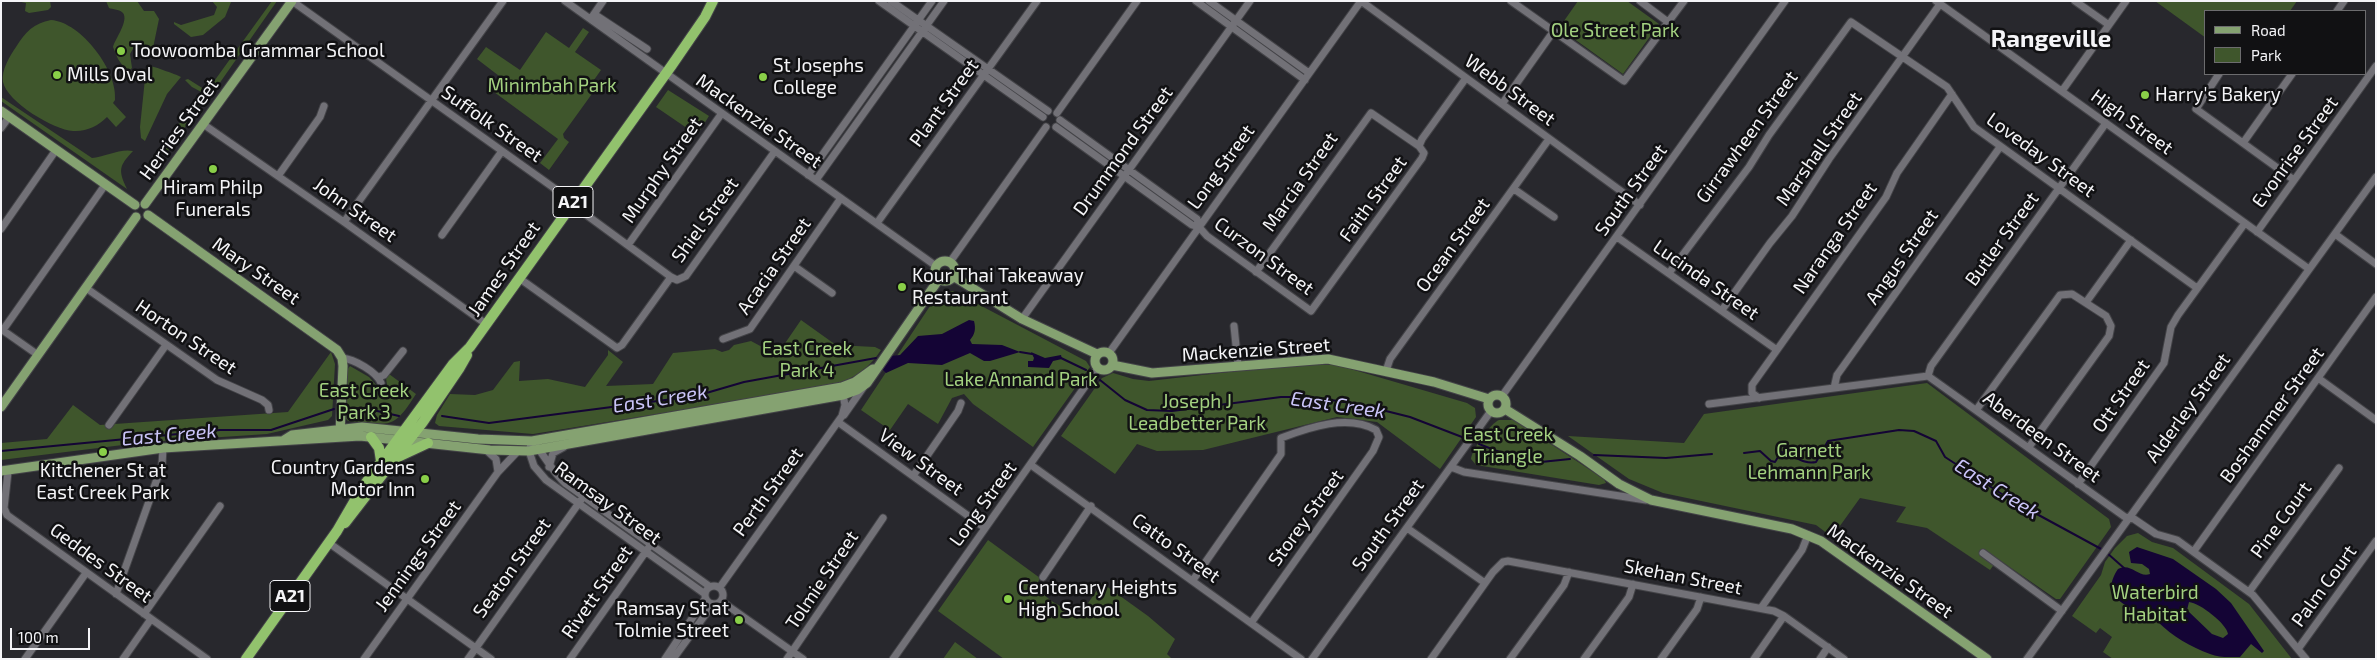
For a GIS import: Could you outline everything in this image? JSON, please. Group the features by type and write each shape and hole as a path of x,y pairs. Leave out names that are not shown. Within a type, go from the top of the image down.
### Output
{"highway":[{"name":"James Street","path":"706,16 713,1"},
{"name":"James Street","path":"337,531 352,516 416,431 459,369 470,347 486,324 706,16 720,1"},
{"name":"James Street","path":"246,659 329,543 350,506 381,461 453,364 470,347"},
{"path":"371,436 379,448 381,461"},
{"path":"397,457 428,443"}],"main road":[{"name":"Herries Street","path":"146,204 292,1"},
{"path":"5,114 135,205"},
{"path":"139,202 146,204 149,210 148,215 141,218 136,217 133,211 135,205 139,202"},
{"name":"Mary Street","path":"148,215 330,343 342,358"},
{"path":"1,406 136,217"},
{"path":"942,261 950,262 954,269 953,276 946,281 939,279 935,274 936,266 942,261"},
{"path":"953,276 1022,319 1097,354 1102,352 1109,354 1113,359 1112,365 1106,370 1098,368 1094,360 1097,354"},
{"name":"Perth Street","path":"865,385 939,279"},
{"path":"340,438 342,358"},
{"name":"Mackenzie Street","path":"1112,365 1152,373 1315,358 1345,361 1457,388 1489,400"},
{"path":"842,391 877,366"},
{"path":"284,440 292,435 339,428 362,427 416,431 478,439 532,441 621,431 842,391 865,385"},
{"path":"1496,395 1502,396 1506,403 1505,409 1499,413 1491,411 1488,406 1489,400 1496,395"},
{"name":"Mackenzie Street","path":"1505,409 1580,456 1619,484 1651,500 1792,529 1808,535 1834,550 1987,659"},
{"path":"3,472 164,448 371,436 485,450 528,451 567,445 621,431"}],"street":[{"name":"Suffolk Street","path":"292,1 502,150 671,277"},
{"path":"344,222 504,1"},
{"name":"Mackenzie Street","path":"565,1 647,49"},
{"path":"592,17 603,1"},
{"path":"879,1 916,23"},
{"path":"891,1 916,23 1043,117"},
{"path":"808,175 932,1"},
{"path":"816,180 944,1"},
{"name":"Plant Street","path":"877,223 1037,1"},
{"path":"1057,113 1137,1"},
{"path":"1196,1 1234,24 1307,77"},
{"path":"1209,1 1234,24"},
{"name":"Drummond Street","path":"1022,319 1250,1"},
{"name":"Webb Street","path":"1361,1 1640,205"},
{"name":"Long Street","path":"1109,354 1361,1"},
{"path":"1511,1 1624,81 1684,1"},
{"path":"1640,1 1668,22"},
{"name":"South Street","path":"1502,396 1785,1"},
{"path":"2075,1 2109,25"},
{"path":"2062,91 2126,1"},
{"name":"Marshall Street","path":"1722,310 1770,243 1792,216 1829,159 1903,56 1938,3"},
{"name":"High Street","path":"1938,3 2309,270"},
{"name":"Mackenzie Street","path":"592,17 665,74 936,266"},
{"name":"Loveday Street","path":"1851,22 1947,87 1969,122 2000,147 2198,288"},
{"name":"Girrawheen Street","path":"1670,273 1749,167 1773,128 1851,22"},
{"path":"1502,104 1553,32"},
{"name":"Evonrise Street","path":"2257,232 2376,66"},
{"path":"986,73 1048,111 1057,113"},
{"path":"2218,75 2196,109 2294,180"},
{"path":"2243,143 2291,75"},
{"name":"Faith Street","path":"1311,310 1422,158 1424,153 1419,146 1466,78"},
{"name":"Naranga Street","path":"1759,398 1752,393 1752,385 1886,197 1897,173 1952,94"},
{"path":"278,176 320,117 324,106"},
{"path":"1046,127 1043,117 1048,111"},
{"name":"Murphy Street","path":"628,245 722,113"},
{"path":"1046,127 1056,127 1060,120 1057,113"},
{"name":"Marcia Street","path":"1256,272 1371,113 1419,146"},
{"path":"1,128 5,114"},
{"name":"Curzon Street","path":"1060,120 1192,225 1198,227 1207,236 1256,272 1311,310"},
{"name":"John Street","path":"203,124 486,324"},
{"name":"Butler Street","path":"1928,376 1931,366 2106,124"},
{"path":"950,262 1046,127"},
{"name":"Curzon Street","path":"1056,127 1126,174"},
{"name":"Ocean Street","path":"1386,371 1390,359 1550,140"},
{"name":"Angus Street","path":"1834,388 1837,375 2000,147"},
{"path":"1,229 56,150"},
{"path":"442,235 502,150"},
{"name":"Shiel Street","path":"519,278 616,348 622,345 671,277 677,280 686,276 775,151"},
{"name":"Alderley Street","path":"2027,659 2376,177"},
{"path":"38,355 2,329 105,185"},
{"path":"1514,189 1554,217"},
{"name":"Acacia Street","path":"724,339 750,329 841,198"},
{"name":"Ott Street","path":"2078,484 2164,363 2171,327 2245,223"},
{"path":"2335,234 2376,264"},
{"name":"Lucinda Street","path":"1617,237 1777,350"},
{"path":"2087,301 2131,240"},
{"path":"794,266 832,293"},
{"name":"Horton Street","path":"86,288 217,380 262,400 268,405 268,410"},
{"path":"1978,410 2060,296 2072,294 2087,301 2106,316 2111,326 2109,336 2029,447"},
{"name":"Boshammer Street","path":"2194,551 2376,297"},
{"path":"1234,326 1238,365"},
{"path":"109,425 166,345"},
{"name":"Mary Street","path":"342,358 350,359 380,380 403,351"},
{"name":"Long Street","path":"893,659 1098,368"},
{"path":"1709,404 1928,376"},
{"name":"Aberdeen Street","path":"1928,376 2125,517 2156,534 2177,540 2249,592 2306,659"},
{"path":"2318,378 2375,419"},
{"name":"Perth Street","path":"720,587 865,385"},
{"path":"840,419 845,406 842,391"},
{"path":"913,476 958,411 961,403"},
{"name":"South Street","path":"1312,659 1491,411"},
{"name":"View Street","path":"840,419 913,476 985,528"},
{"name":"Storey Street","path":"1193,580 1281,454 1282,438 1333,422 1362,425 1376,430 1379,437 1373,451 1251,622"},
{"path":"528,451 532,441"},
{"name":"Ramsay Street","path":"532,441 540,449 549,467 581,500"},
{"path":"549,467 553,454 567,445"},
{"path":"116,594 162,465 164,448"},
{"path":"485,450 496,459 498,472"},
{"name":"Jennings Street","path":"364,659 498,472 518,451"},
{"name":"Ramsay Street","path":"528,451 534,466 546,480 581,500 648,547 710,586"},
{"name":"Catto Street","path":"1031,464 1301,659"},
{"name":"Mackenzie Street","path":"1451,466 1464,472 1651,500"},
{"name":"Pine Court","path":"2249,592 2339,468"},
{"name":"Geddes Street","path":"3,472 2,509 11,519 207,659"},
{"path":"1610,494 1619,484"},
{"name":"Seaton Street","path":"468,659 581,500"},
{"path":"144,614 220,506"},
{"path":"1043,577 1091,506"},
{"name":"Tolmie Street","path":"787,659 883,518"},
{"path":"1407,528 1485,583 1431,659"},
{"path":"1761,608 1802,550 1808,535"},
{"name":"Palm Court","path":"2298,649 2376,541"},
{"path":"329,543 492,659"},
{"name":"Ramsay Street","path":"648,547 705,596"},
{"name":"Rivett Street","path":"570,659 648,547"},
{"path":"1983,553 2062,611"},
{"name":"Skehan Street","path":"1485,583 1503,562 1520,562 1761,608 1781,614 1844,659"},
{"path":"1510,659 1564,584 1569,572"},
{"path":"25,659 86,573"},
{"path":"1584,659 1628,597 1633,584"},
{"path":"710,586 720,587 723,593 721,600 713,604 670,657 710,586"},
{"path":"1754,659 1781,614 1771,603 1771,592"},
{"path":"705,596 713,604"},
{"path":"1661,659 1697,608 1701,597"},
{"path":"721,600 803,659"},
{"path":"122,659 151,619"},
{"path":"1820,659 1828,647"}],"green space":[{"path":"17,1 50,1 51,7 48,10 29,13 25,11 26,3"},
{"path":"106,1 137,1 144,11 154,11 159,19 153,48 148,50 138,46 134,47 130,54 132,68 127,72 118,59 113,47 123,25 124,16 120,11 109,8"},
{"path":"212,1 231,2 225,17 203,35 191,37 174,24 174,22 181,25 214,15 217,7"},
{"path":"272,1 277,1 212,94 207,95 192,87 185,80 188,79 207,91"},
{"name":"Ole Street Park","path":"1578,1 1627,1 1659,24 1623,74 1559,28"},
{"path":"2155,1 2297,1 2291,10 2204,10 2204,37"},
{"name":"Mills Oval","path":"51,20 74,29 104,62 114,88 115,100 113,103 126,117 116,127 107,117 96,126 78,131 55,126 32,114 6,90 3,82 3,73 6,63 30,29 40,23"},
{"name":"Minimbah Park","path":"583,28 589,32 575,52 601,70 589,87 594,91 563,134 564,138 569,142 549,170 540,163 558,139 494,92 503,79 477,59 486,47 520,70 546,32 569,48"},
{"path":"150,66 181,77 167,94 145,141 141,138 140,127 146,69"},
{"path":"668,90 709,116 697,135 656,107"},
{"path":"1,97 92,158 128,150 133,151 121,168 122,177 127,189 1,101"},
{"path":"201,98 205,99 166,154 163,152 178,131 178,124 185,121 184,116 195,107"},
{"name":"Lake Annand Park","path":"953,291 1086,361 1090,367 1033,447 973,404 964,394 952,398 938,424 908,404 890,430 861,410 932,303 944,292"},
{"name":"East Creek Park 4","path":"801,320 836,345 875,347 881,350 865,369 846,380 830,386 533,434 439,426 435,423 437,415 450,394 475,395 493,390 514,362 520,361 519,381 548,379 585,387 608,355 608,350 623,362 606,386 653,384 673,353 715,349 722,352 729,350 734,345 751,341 777,355"},
{"name":"East Creek Park 3","path":"331,352 335,364 332,416 328,420 267,434 147,442 1,460 1,443 47,439 73,405 100,425 288,412"},
{"name":"Joseph J Leadbetter Park","path":"1291,365 1337,365 1467,403 1475,408 1476,417 1440,469 1377,422 1337,417 1203,450 1157,451 1137,444 1115,474 1061,436 1102,378 1113,373 1133,379 1149,381"},
{"name":"East Creek Park 3","path":"350,366 369,377 377,386 387,385 386,378 389,374 416,394 401,415 389,423 348,421 344,417 345,372"},
{"name":"Garnett Lehmann Park","path":"1927,383 2109,519 2111,527 2060,599 2056,599 1998,559 1990,570 1927,528 1896,522 1906,507 1860,498 1832,537 1816,525 1663,493 1629,479 1568,436 1684,443 1704,414"},
{"name":"East Creek Triangle","path":"1499,420 1514,420 1604,479 1606,483 1599,485 1476,465 1471,459 1478,443"},
{"name":"Waterbird Habitat","path":"2138,533 2152,542 2173,548 2249,604 2292,659 2113,659 2103,652 2112,637 2100,628 2096,633 2072,616 2101,575 2105,562 2115,548 2127,536"},
{"name":"Centenary Heights High School","path":"988,540 1040,578 1037,584 1046,597 1056,604 1071,610 1069,613 1077,619 1102,583 1148,616 1175,639 1167,654 1171,658 1004,659 938,611"},
{"path":"955,642 978,659 943,659"}],"shaded area":[{"path":"969,320 974,321 975,324 975,331 970,340 972,344 1002,345 1020,352 990,361 984,361 970,353 942,365 908,363 886,373 882,369 891,356 900,355 918,336 942,334"},
{"path":"1031,352 1045,358 1061,355 1062,359 1053,361 1049,368 1028,367 1028,361 1033,361 1034,358"},
{"path":"2137,547 2173,559 2216,589 2231,603 2264,651 2262,653 2251,644 2240,657 2213,655 2182,641 2153,618 2120,601 2112,590 2113,579 2118,569 2127,567 2142,574 2150,574 2149,569 2142,564 2131,563 2129,552","holes":["2189,602 2194,603 2218,620 2228,634 2223,638 2212,634 2187,610"]}],"waterway":[{"name":"East Creek","path":"1020,352 1032,354"},
{"name":"East Creek","path":"442,416 489,423 696,396 744,382 876,358"},
{"name":"East Creek","path":"1061,358 1086,370"},
{"name":"East Creek","path":"1100,380 1125,400 1147,410 1172,411 1281,397 1310,397 1358,404 1410,417 1462,437"},
{"name":"East Creek","path":"346,409 364,408 399,416"},
{"name":"East Creek","path":"1,451 220,430 271,430 334,409"},
{"name":"East Creek","path":"1744,453 1760,451 1771,461 1775,462 1781,452 1811,463 1816,462 1828,441 1899,430 1914,431 1936,441 1945,457 2011,500 2103,550"},
{"name":"East Creek","path":"1479,444 1520,460 1541,462 1570,459"},
{"name":"East Creek","path":"1594,455 1666,458 1712,454"},
{"name":"East Creek","path":"2107,553 2124,568"}],"place":[{"name":"Toowoomba Grammar School","path":"121,51"},
{"name":"Mills Oval","path":"57,75"},
{"name":"St Josephs College","path":"763,77"},
{"name":"Harry's Bakery","path":"2145,95"},
{"name":"Hiram Philp Funerals","path":"213,169"},
{"name":"Kour Thai Takeaway Restaurant","path":"902,287"},
{"name":"Kitchener St at East Creek Park","path":"103,452"},
{"name":"Country Gardens Motor Inn","path":"425,479"},
{"name":"Centenary Heights High School","path":"1008,599"},
{"name":"Ramsay St at Tolmie Street","path":"739,620"}],"district":[{"name":"Rangeville","path":"2051,39"}]}
